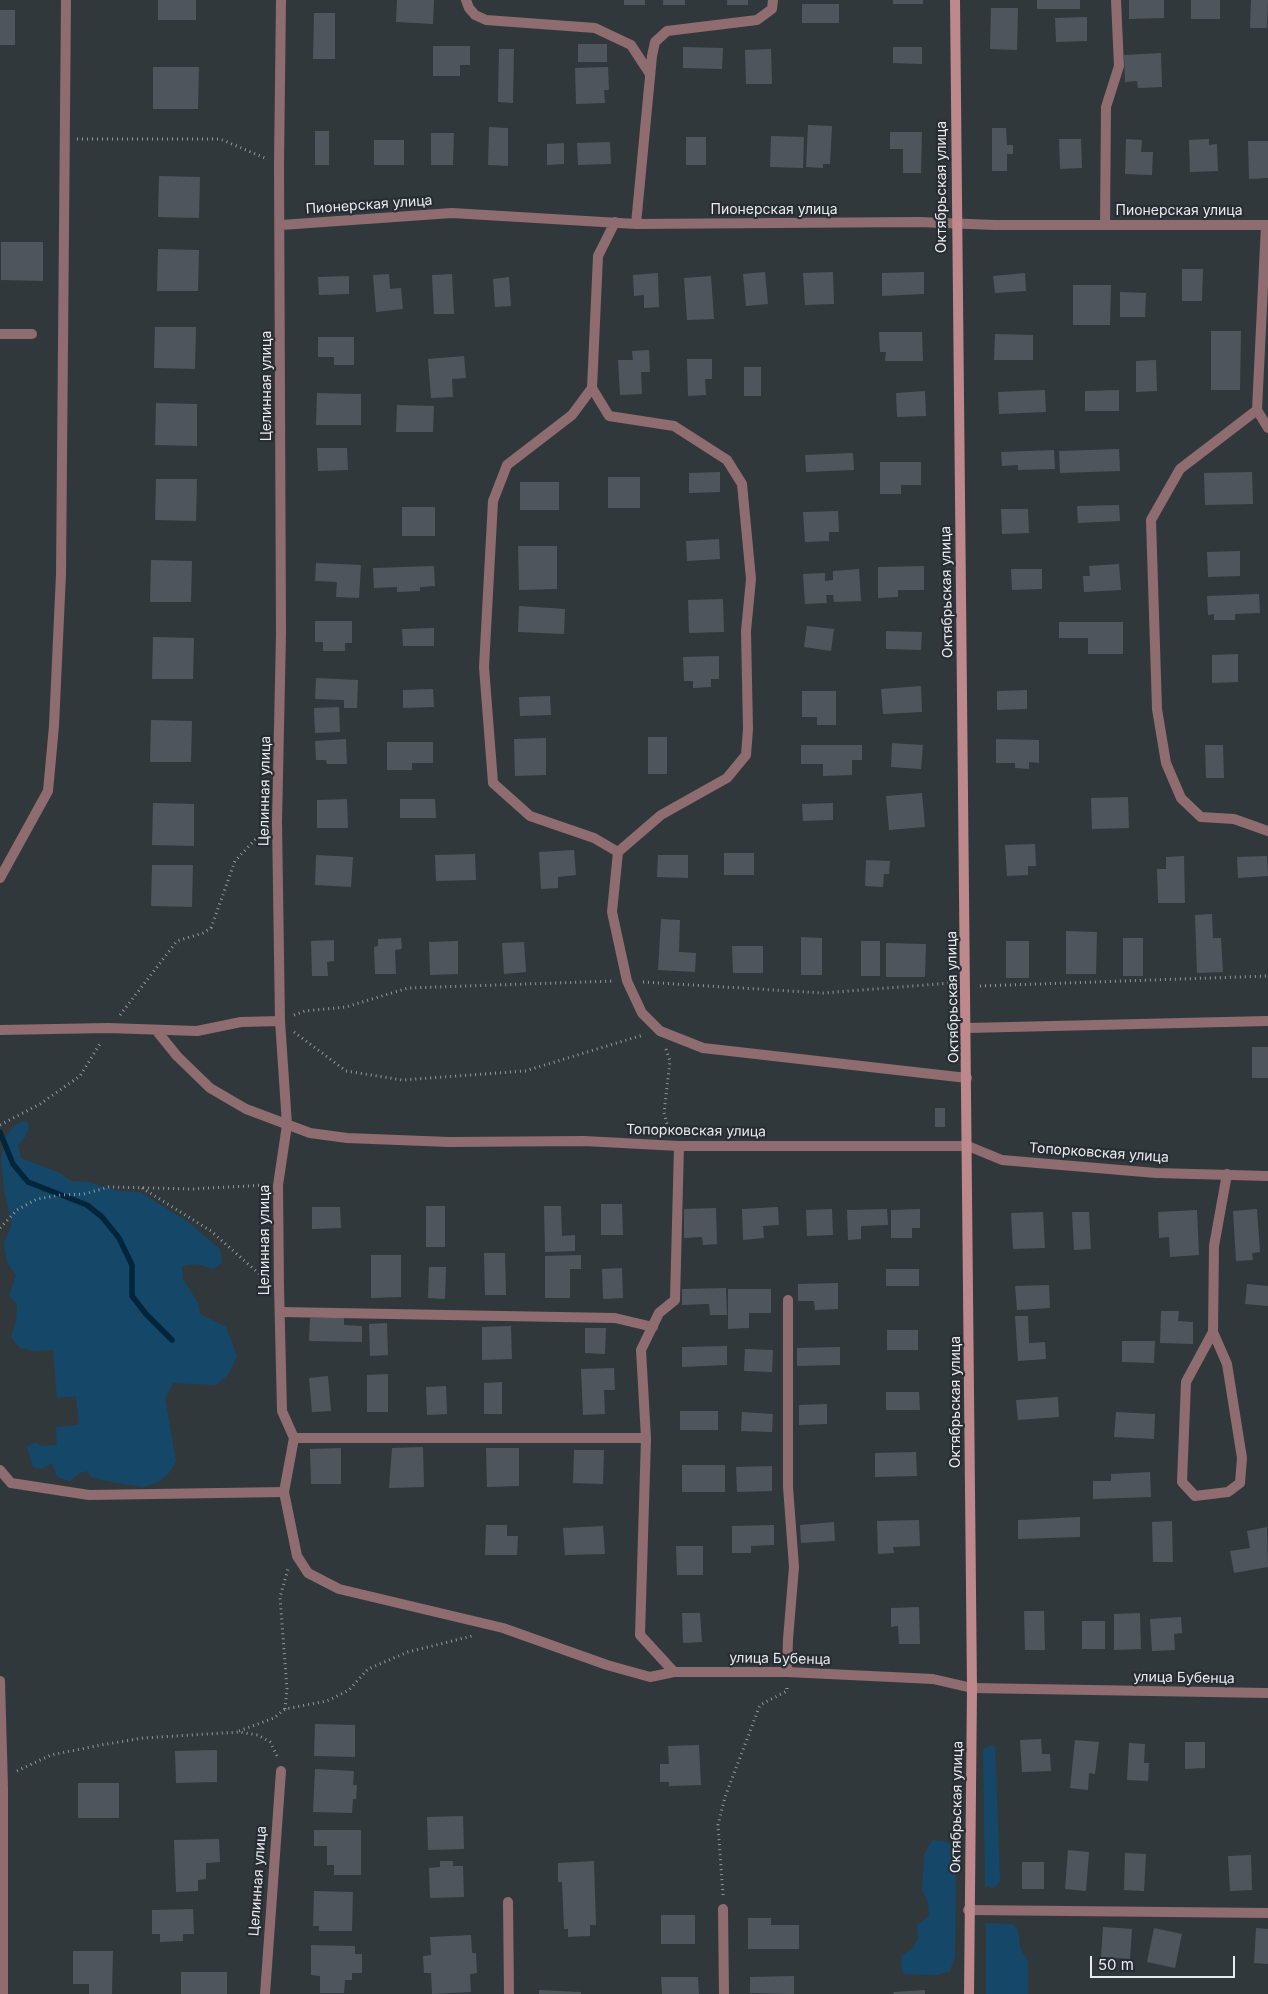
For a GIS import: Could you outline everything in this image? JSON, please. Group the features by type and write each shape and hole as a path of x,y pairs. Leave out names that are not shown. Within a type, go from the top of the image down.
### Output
{"street":[{"path":"0,878 48,791 54,726 61,574 66,0"},
{"name":"Целинная улица","path":"281,0 279,164 281,225 281,634 277,822 280,1021 287,1125 278,1185 282,1411 294,1438"},
{"path":"466,0 469,8 476,16 486,20 595,28 631,45 650,74"},
{"path":"636,224 650,74 655,42 667,31 757,20 772,9 774,0"},
{"name":"Октябрьская улица","path":"956,0 956,223 967,985 972,1688 968,1910 969,1994"},
{"path":"1105,225 1106,107 1119,66 1116,0"},
{"name":"Пионерская улица","path":"281,225 452,213 636,224 956,223 995,226 1267,225"},
{"path":"615,222 598,256 592,388 572,415 507,465 493,501 484,667 494,783 530,816 594,838 618,852"},
{"path":"1267,225 1257,410 1268,428"},
{"path":"0,334 32,334"},
{"path":"592,388 610,416 674,426 727,460 742,484 751,580 746,631 748,729 746,755 727,778 661,815 618,852 612,912 627,981 642,1014 660,1031 703,1048 968,1078"},
{"path":"1257,410 1180,469 1151,520 1157,709 1166,763 1181,798 1202,816 1234,819 1268,831"},
{"path":"0,1030 108,1028 197,1031 240,1022 280,1021"},
{"path":"967,1028 1268,1021"},
{"name":"Топорковская улица","path":"156,1030 177,1056 210,1088 246,1110 310,1133 347,1138 448,1142 584,1141 679,1146 968,1146 1002,1160 1156,1173 1268,1176"},
{"path":"674,1672 640,1635 646,1438 641,1350 660,1313 675,1300 679,1146"},
{"path":"1214,1332 1186,1382 1182,1482 1195,1496 1228,1492 1240,1483 1242,1458 1228,1364 1214,1332 1214,1246 1226,1174"},
{"path":"787,1672 794,1567 788,1488 788,1300"},
{"path":"280,1312 615,1318 652,1327"},
{"path":"297,1556 284,1492 294,1438 646,1438"},
{"path":"0,1470 11,1484 89,1495 284,1492"},
{"name":"улица Бубенца","path":"297,1556 308,1573 339,1589 503,1628 615,1667 650,1676 674,1672 787,1672 932,1679 972,1688 1268,1694"},
{"path":"0,1681 3,1994"},
{"name":"Целинная улица","path":"265,1994 281,1771"},
{"path":"508,1902 509,1994"},
{"path":"723,1909 724,1994"},
{"path":"968,1910 1268,1913"}],"path":[{"path":"64,138 220,139 279,164"},
{"path":"0,1125 40,1104 80,1076 108,1028 177,941 203,933 210,928 235,861 262,830 277,822"},
{"path":"280,1021 305,1011 346,1007 408,988 627,981 823,994 942,982 994,986 1268,976"},
{"path":"280,1021 346,1071 402,1080 525,1071 618,1041 660,1031 670,1061 664,1114 667,1129 679,1146"},
{"path":"0,1228 17,1210 37,1199 84,1194 109,1187 192,1188 278,1185"},
{"path":"140,1187 211,1231 230,1247 253,1271 267,1281 279,1286"},
{"path":"285,1709 286,1689 280,1597 286,1574 297,1556"},
{"path":"239,1732 274,1718 285,1709 327,1701 348,1690 368,1669 408,1652 474,1635"},
{"path":"723,1909 718,1825 725,1797 760,1705 787,1691 787,1672"},
{"path":"2,1777 51,1755 101,1745 143,1738 239,1732 258,1735 270,1742 277,1754 281,1771"}],"shaded area":[{"path":"26,1121 29,1126 25,1137 18,1145 21,1158 60,1173 71,1181 87,1182 119,1191 140,1192 188,1222 220,1249 222,1262 214,1269 196,1264 182,1266 183,1279 198,1303 200,1314 226,1327 237,1356 229,1374 216,1385 173,1383 165,1398 176,1461 169,1473 158,1482 144,1487 91,1477 87,1471 79,1473 70,1481 57,1477 52,1463 42,1469 33,1467 27,1446 36,1442 42,1446 57,1445 56,1427 79,1425 76,1396 57,1398 53,1350 34,1351 20,1348 11,1337 16,1321 17,1304 9,1296 16,1275 7,1262 4,1243 12,1224 4,1190 1,1158 6,1136 16,1124"},
{"path":"991,1745 995,1747 1000,1881 994,1888 985,1886 983,1749"},
{"path":"932,1840 948,1842 956,1853 955,1956 950,1971 937,1975 905,1974 902,1970 901,1956 913,1948 918,1939 917,1925 929,1916 928,1902 922,1890 924,1856"},
{"path":"986,1923 1013,1924 1018,1930 1020,1948 1028,1961 1028,1994 986,1994"}],"building":[{"path":"158,0 196,0 196,20 158,20"},
{"path":"397,0 434,0 433,24 396,22"},
{"path":"624,0 645,0 645,5 624,5"},
{"path":"663,0 685,0 685,5 663,5"},
{"path":"727,0 748,0 748,5 727,5"},
{"path":"893,0 923,0 923,4 893,4"},
{"path":"1037,0 1080,0 1080,9 1037,9"},
{"path":"1129,0 1164,0 1164,18 1129,19"},
{"path":"1191,0 1220,0 1220,19 1191,19"},
{"path":"1251,0 1268,0 1267,28 1250,28"},
{"path":"802,4 839,4 839,23 802,23"},
{"path":"991,8 1018,8 1017,50 990,49"},
{"path":"0,10 15,10 15,45 0,45"},
{"path":"314,13 335,13 335,59 313,59"},
{"path":"1087,17 1087,41 1056,42 1055,18"},
{"path":"578,44 607,44 607,62 578,62"},
{"path":"433,46 470,46 470,65 460,65 460,76 433,76"},
{"path":"683,47 723,48 722,69 683,68"},
{"path":"893,47 922,47 922,64 893,63"},
{"path":"499,49 514,49 513,103 498,102"},
{"path":"771,49 772,84 746,84 745,50"},
{"path":"1161,53 1162,87 1138,88 1137,81 1125,82 1124,55"},
{"path":"153,67 199,67 198,109 153,109"},
{"path":"608,67 609,90 604,90 605,103 576,104 575,68"},
{"path":"808,125 832,126 830,164 823,164 823,168 806,167"},
{"path":"489,127 508,128 508,166 488,165"},
{"path":"992,128 1006,128 1007,145 1013,145 1013,154 1007,154 1007,171 992,171"},
{"path":"315,131 329,131 329,165 315,165"},
{"path":"890,132 922,132 921,173 903,173 903,149 890,149"},
{"path":"431,133 454,133 453,165 431,165"},
{"path":"771,136 804,137 803,168 770,167"},
{"path":"686,137 706,137 706,165 686,165"},
{"path":"1059,139 1081,139 1082,168 1060,169"},
{"path":"1126,139 1142,140 1141,152 1153,152 1152,175 1125,174"},
{"path":"1209,139 1209,145 1217,144 1218,171 1190,172 1189,140"},
{"path":"374,140 404,140 404,165 374,165"},
{"path":"1248,141 1268,141 1268,178 1249,179"},
{"path":"610,142 611,164 578,165 577,143"},
{"path":"564,143 564,164 547,165 547,144"},
{"path":"159,176 200,177 199,218 158,217"},
{"path":"1,242 43,242 43,281 1,280"},
{"path":"158,249 199,250 198,291 157,291"},
{"path":"1182,269 1203,269 1202,301 1182,301"},
{"path":"765,272 768,304 746,306 743,274"},
{"path":"833,272 834,304 805,305 803,273"},
{"path":"924,272 924,294 882,296 882,273"},
{"path":"658,273 659,307 644,308 644,295 634,296 633,275"},
{"path":"1025,273 1026,291 995,293 993,276"},
{"path":"389,274 390,289 401,288 403,309 376,312 373,275"},
{"path":"452,274 454,314 434,314 432,275"},
{"path":"349,276 349,294 319,295 318,277"},
{"path":"711,276 714,319 687,320 684,278"},
{"path":"509,277 511,306 495,307 493,279"},
{"path":"1073,285 1111,285 1110,325 1073,325"},
{"path":"1120,292 1146,293 1145,317 1120,317"},
{"path":"155,327 196,327 195,369 154,368"},
{"path":"1211,331 1241,331 1240,390 1211,390"},
{"path":"879,332 922,332 923,361 885,361 886,352 880,352"},
{"path":"995,334 1033,335 1033,360 994,360"},
{"path":"318,337 354,337 354,365 334,365 334,357 318,357"},
{"path":"649,350 650,372 641,372 642,394 620,395 618,360 633,360 632,351"},
{"path":"464,356 466,378 452,379 453,397 431,398 428,359"},
{"path":"687,359 712,359 712,379 705,379 706,395 688,396"},
{"path":"1156,360 1157,391 1136,392 1136,361"},
{"path":"744,367 761,367 761,396 744,396"},
{"path":"1045,390 1046,412 999,414 998,392"},
{"path":"1119,390 1119,411 1085,411 1085,391"},
{"path":"925,391 926,416 897,417 896,393"},
{"path":"317,393 361,394 361,425 316,425"},
{"path":"156,403 197,404 197,446 155,445"},
{"path":"397,405 434,406 433,432 396,432"},
{"path":"317,448 347,448 348,470 318,471"},
{"path":"1119,449 1120,471 1060,473 1059,451"},
{"path":"1054,450 1055,469 1018,470 1018,465 1002,466 1001,452"},
{"path":"853,453 854,470 806,472 805,455"},
{"path":"880,462 921,462 921,485 901,485 901,494 880,494"},
{"path":"720,472 720,492 689,493 689,473"},
{"path":"1252,472 1253,504 1205,505 1204,473"},
{"path":"608,477 640,477 640,508 608,508"},
{"path":"156,479 197,479 196,521 155,520"},
{"path":"520,482 559,482 559,510 520,510"},
{"path":"1119,505 1120,521 1078,523 1077,506"},
{"path":"402,507 435,507 435,536 402,536"},
{"path":"1001,509 1028,509 1029,533 1002,534"},
{"path":"838,511 839,532 829,532 829,541 805,542 803,512"},
{"path":"719,539 720,559 687,561 686,541"},
{"path":"518,546 557,546 557,589 519,590"},
{"path":"1240,551 1240,576 1208,577 1207,552"},
{"path":"151,560 192,561 191,602 150,602"},
{"path":"316,563 361,565 359,598 336,597 337,582 315,581"},
{"path":"1119,564 1121,590 1084,592 1083,576 1090,576 1089,566"},
{"path":"434,566 435,586 420,587 420,591 397,592 397,587 374,588 373,568"},
{"path":"924,566 924,590 898,590 898,597 878,598 878,567"},
{"path":"859,569 861,601 834,602 833,595 826,595 827,603 805,604 803,574 825,573 825,581 833,580 833,571"},
{"path":"1011,569 1042,569 1042,589 1012,590"},
{"path":"1259,594 1260,613 1235,614 1235,620 1214,620 1214,614 1208,615 1207,596"},
{"path":"723,599 724,632 689,633 688,600"},
{"path":"519,606 565,609 564,634 518,632"},
{"path":"315,621 352,621 352,643 345,643 345,651 323,651 323,642 315,642"},
{"path":"1059,622 1123,622 1123,654 1088,654 1088,638 1059,638"},
{"path":"807,626 834,629 831,651 804,647"},
{"path":"434,628 434,646 403,646 402,629"},
{"path":"886,631 922,632 921,650 886,649"},
{"path":"153,637 194,638 193,679 152,679"},
{"path":"1238,654 1238,682 1212,683 1212,655"},
{"path":"719,656 719,679 711,679 711,687 693,688 693,681 684,681 683,657"},
{"path":"316,678 358,680 357,708 344,708 344,700 315,699"},
{"path":"921,686 922,712 883,714 881,689"},
{"path":"433,689 434,707 403,708 403,690"},
{"path":"1027,690 1027,709 997,710 997,691"},
{"path":"802,691 836,691 836,725 817,725 817,717 802,717"},
{"path":"550,696 551,715 520,716 519,697"},
{"path":"339,707 340,732 315,733 314,708"},
{"path":"151,720 192,721 191,762 150,762"},
{"path":"648,737 667,737 667,774 648,774"},
{"path":"546,738 546,775 515,776 514,739"},
{"path":"346,739 347,764 327,764 326,760 316,760 315,741"},
{"path":"996,739 1039,740 1039,763 1029,762 1029,769 1015,768 1015,763 996,763"},
{"path":"387,742 433,742 433,763 412,763 412,770 387,770"},
{"path":"892,743 923,745 921,769 891,767"},
{"path":"801,745 862,745 862,760 852,760 852,775 823,776 823,764 801,764"},
{"path":"1205,745 1223,745 1224,778 1206,778"},
{"path":"922,793 925,827 889,830 886,796"},
{"path":"1128,797 1129,828 1092,829 1091,798"},
{"path":"347,799 348,828 317,828 317,800"},
{"path":"400,799 435,799 436,818 400,818"},
{"path":"153,803 194,804 194,846 152,845"},
{"path":"833,803 833,820 803,821 802,804"},
{"path":"1035,844 1036,866 1028,866 1028,875 1007,876 1005,845"},
{"path":"574,850 576,875 558,877 558,888 541,889 539,852"},
{"path":"724,853 754,853 754,875 724,875"},
{"path":"475,854 476,880 436,881 435,855"},
{"path":"316,855 353,857 351,887 315,885"},
{"path":"658,855 688,855 688,878 657,877"},
{"path":"1184,856 1185,903 1158,903 1157,869 1166,869 1166,857"},
{"path":"1267,856 1268,876 1238,878 1237,857"},
{"path":"866,860 890,861 889,874 884,874 883,887 865,886"},
{"path":"152,865 193,865 192,907 151,906"},
{"path":"1212,914 1213,938 1221,938 1223,972 1197,973 1195,915"},
{"path":"661,919 680,920 679,952 696,953 695,972 658,970"},
{"path":"1066,931 1097,932 1096,974 1066,974"},
{"path":"801,937 822,938 822,975 801,975"},
{"path":"401,938 402,949 395,950 396,974 375,974 374,947 378,946 378,939"},
{"path":"1123,938 1143,938 1143,976 1123,976"},
{"path":"334,940 334,961 327,962 328,976 312,976 311,941"},
{"path":"458,941 458,974 430,975 429,942"},
{"path":"861,941 880,941 880,976 861,976"},
{"path":"1006,941 1029,941 1029,978 1006,978"},
{"path":"524,942 526,972 504,974 502,943"},
{"path":"886,943 926,944 925,977 886,977"},
{"path":"732,946 763,946 763,973 733,973"},
{"path":"1252,1047 1268,1047 1268,1078 1252,1078"},
{"path":"935,1108 945,1108 945,1127 935,1127"},
{"path":"601,1204 622,1204 623,1235 601,1235"},
{"path":"426,1206 445,1206 445,1247 426,1247"},
{"path":"544,1206 561,1206 562,1236 575,1235 575,1251 545,1252"},
{"path":"312,1207 340,1207 341,1228 312,1229"},
{"path":"778,1207 779,1225 763,1226 764,1238 743,1240 742,1209"},
{"path":"716,1208 717,1244 703,1245 702,1237 684,1238 684,1209"},
{"path":"832,1209 833,1235 807,1236 806,1210"},
{"path":"887,1209 888,1225 861,1226 861,1239 848,1240 847,1210"},
{"path":"920,1209 920,1228 912,1228 912,1238 891,1238 891,1210"},
{"path":"1257,1209 1260,1252 1252,1253 1253,1260 1236,1261 1233,1211"},
{"path":"1197,1210 1199,1255 1170,1257 1169,1237 1159,1238 1158,1212"},
{"path":"1043,1212 1045,1248 1013,1249 1011,1213"},
{"path":"1072,1212 1089,1212 1091,1249 1074,1250"},
{"path":"484,1253 505,1253 506,1295 485,1295"},
{"path":"371,1255 401,1255 401,1297 371,1298"},
{"path":"581,1255 581,1269 570,1269 570,1298 545,1298 545,1256"},
{"path":"429,1267 446,1267 445,1299 428,1298"},
{"path":"622,1268 623,1298 603,1299 602,1269"},
{"path":"886,1269 919,1269 919,1286 886,1286"},
{"path":"838,1283 838,1309 815,1310 814,1301 798,1301 798,1284"},
{"path":"1247,1284 1268,1286 1268,1306 1245,1304"},
{"path":"1049,1285 1050,1308 1017,1310 1015,1286"},
{"path":"726,1288 727,1315 710,1315 709,1304 682,1305 682,1289"},
{"path":"728,1289 771,1289 771,1313 749,1313 749,1328 728,1329"},
{"path":"1161,1311 1179,1311 1178,1321 1193,1322 1193,1344 1160,1343"},
{"path":"1015,1316 1028,1316 1029,1343 1045,1342 1046,1359 1018,1361"},
{"path":"310,1318 344,1318 344,1325 362,1326 362,1342 309,1341"},
{"path":"387,1323 388,1355 370,1356 369,1324"},
{"path":"511,1326 512,1359 482,1360 482,1327"},
{"path":"585,1328 606,1328 605,1354 585,1353"},
{"path":"887,1330 918,1330 918,1350 887,1350"},
{"path":"1122,1341 1155,1341 1154,1363 1122,1362"},
{"path":"727,1346 727,1365 682,1367 682,1347"},
{"path":"840,1347 840,1365 797,1366 797,1348"},
{"path":"745,1349 773,1350 772,1372 744,1371"},
{"path":"614,1368 615,1390 604,1390 605,1414 583,1415 581,1369"},
{"path":"388,1374 388,1412 367,1412 367,1375"},
{"path":"328,1376 331,1411 312,1412 309,1378"},
{"path":"502,1382 502,1414 484,1414 484,1383"},
{"path":"446,1386 447,1414 427,1415 426,1387"},
{"path":"886,1392 919,1392 920,1410 886,1410"},
{"path":"1058,1397 1059,1417 1018,1420 1016,1400"},
{"path":"827,1404 827,1424 799,1425 799,1405"},
{"path":"680,1411 718,1411 718,1430 680,1430"},
{"path":"742,1412 773,1414 772,1432 741,1431"},
{"path":"1116,1412 1155,1414 1154,1439 1114,1437"},
{"path":"423,1447 424,1487 389,1488 392,1448"},
{"path":"341,1448 341,1484 311,1484 310,1449"},
{"path":"486,1448 519,1448 519,1486 487,1487"},
{"path":"574,1450 604,1450 603,1484 573,1483"},
{"path":"916,1452 917,1476 875,1477 875,1453"},
{"path":"682,1465 725,1465 725,1492 682,1492"},
{"path":"772,1466 772,1491 737,1492 736,1467"},
{"path":"1150,1472 1151,1497 1093,1499 1093,1481 1111,1481 1111,1474"},
{"path":"1080,1517 1080,1537 1018,1539 1018,1520"},
{"path":"919,1520 920,1546 893,1547 894,1553 878,1554 877,1521"},
{"path":"1172,1521 1173,1562 1153,1562 1152,1522"},
{"path":"834,1522 835,1541 801,1543 800,1525"},
{"path":"486,1525 507,1525 507,1536 518,1536 517,1555 485,1555"},
{"path":"774,1525 774,1545 751,1546 751,1553 732,1553 732,1526"},
{"path":"603,1526 605,1554 565,1555 563,1528"},
{"path":"1267,1527 1268,1567 1234,1573 1230,1551 1250,1548 1247,1531"},
{"path":"676,1546 703,1546 703,1575 677,1575"},
{"path":"919,1607 920,1644 899,1644 898,1626 891,1627 891,1608"},
{"path":"1024,1611 1044,1611 1045,1650 1025,1650"},
{"path":"682,1613 700,1613 702,1642 683,1643"},
{"path":"1140,1613 1141,1649 1114,1650 1114,1614"},
{"path":"1181,1617 1182,1633 1174,1634 1175,1650 1152,1651 1150,1619"},
{"path":"1082,1621 1105,1621 1105,1649 1082,1649"},
{"path":"315,1724 355,1725 355,1757 314,1756"},
{"path":"1041,1739 1042,1754 1050,1754 1051,1771 1022,1772 1020,1740"},
{"path":"1075,1740 1099,1742 1095,1774 1089,1773 1088,1790 1070,1788"},
{"path":"1185,1742 1205,1742 1205,1768 1185,1769"},
{"path":"1129,1743 1145,1744 1144,1763 1149,1763 1148,1781 1127,1780"},
{"path":"699,1745 701,1785 669,1786 669,1782 660,1782 660,1764 669,1764 668,1746"},
{"path":"217,1750 217,1782 176,1783 175,1751"},
{"path":"315,1769 354,1771 353,1785 357,1785 352,1813 313,1812"},
{"path":"78,1783 119,1783 119,1818 78,1818"},
{"path":"463,1816 464,1849 428,1850 427,1817"},
{"path":"314,1830 361,1830 361,1875 334,1875 334,1865 327,1865 327,1846 314,1846"},
{"path":"219,1839 220,1862 206,1863 206,1879 198,1880 198,1891 176,1892 174,1840"},
{"path":"1068,1850 1089,1852 1086,1891 1065,1889"},
{"path":"1125,1853 1146,1854 1144,1891 1124,1890"},
{"path":"1251,1855 1252,1890 1230,1891 1228,1856"},
{"path":"440,1861 453,1861 453,1866 463,1866 464,1897 430,1898 429,1868 440,1867"},
{"path":"594,1861 596,1925 590,1925 590,1936 568,1937 568,1929 564,1929 562,1882 558,1882 558,1863"},
{"path":"1022,1862 1044,1862 1044,1889 1022,1889"},
{"path":"314,1891 353,1892 352,1931 319,1931 319,1926 313,1926"},
{"path":"193,1909 194,1934 183,1934 183,1941 160,1942 160,1934 152,1934 152,1910"},
{"path":"661,1915 695,1915 695,1944 661,1944"},
{"path":"748,1918 771,1918 771,1925 799,1925 799,1949 748,1949"},
{"path":"1103,1927 1132,1929 1130,1959 1101,1957"},
{"path":"1154,1928 1182,1934 1175,1968 1147,1962"},
{"path":"1256,1928 1268,1929 1268,1964 1254,1963"},
{"path":"471,1935 472,1953 476,1953 477,1973 470,1974 471,1992 432,1994 431,1973 424,1973 423,1956 431,1955 430,1937"},
{"path":"311,1945 355,1946 355,1954 362,1954 362,1973 352,1973 352,1980 345,1980 344,1993 320,1993 320,1976 311,1975"},
{"path":"73,1951 113,1951 112,1994 89,1994 89,1984 73,1984"},
{"path":"181,1972 227,1972 227,1994 181,1994"},
{"path":"794,1976 794,1994 750,1993 750,1977"},
{"path":"661,1977 698,1977 699,1994 662,1994"},
{"path":"539,1990 581,1992 581,1994 539,1994"},
{"path":"925,1990 925,1994 894,1994 893,1992"}],"waterway":[{"path":"0,1132 13,1164 28,1182 87,1205 102,1217 119,1238 132,1265 132,1296 146,1314 172,1340"}]}
